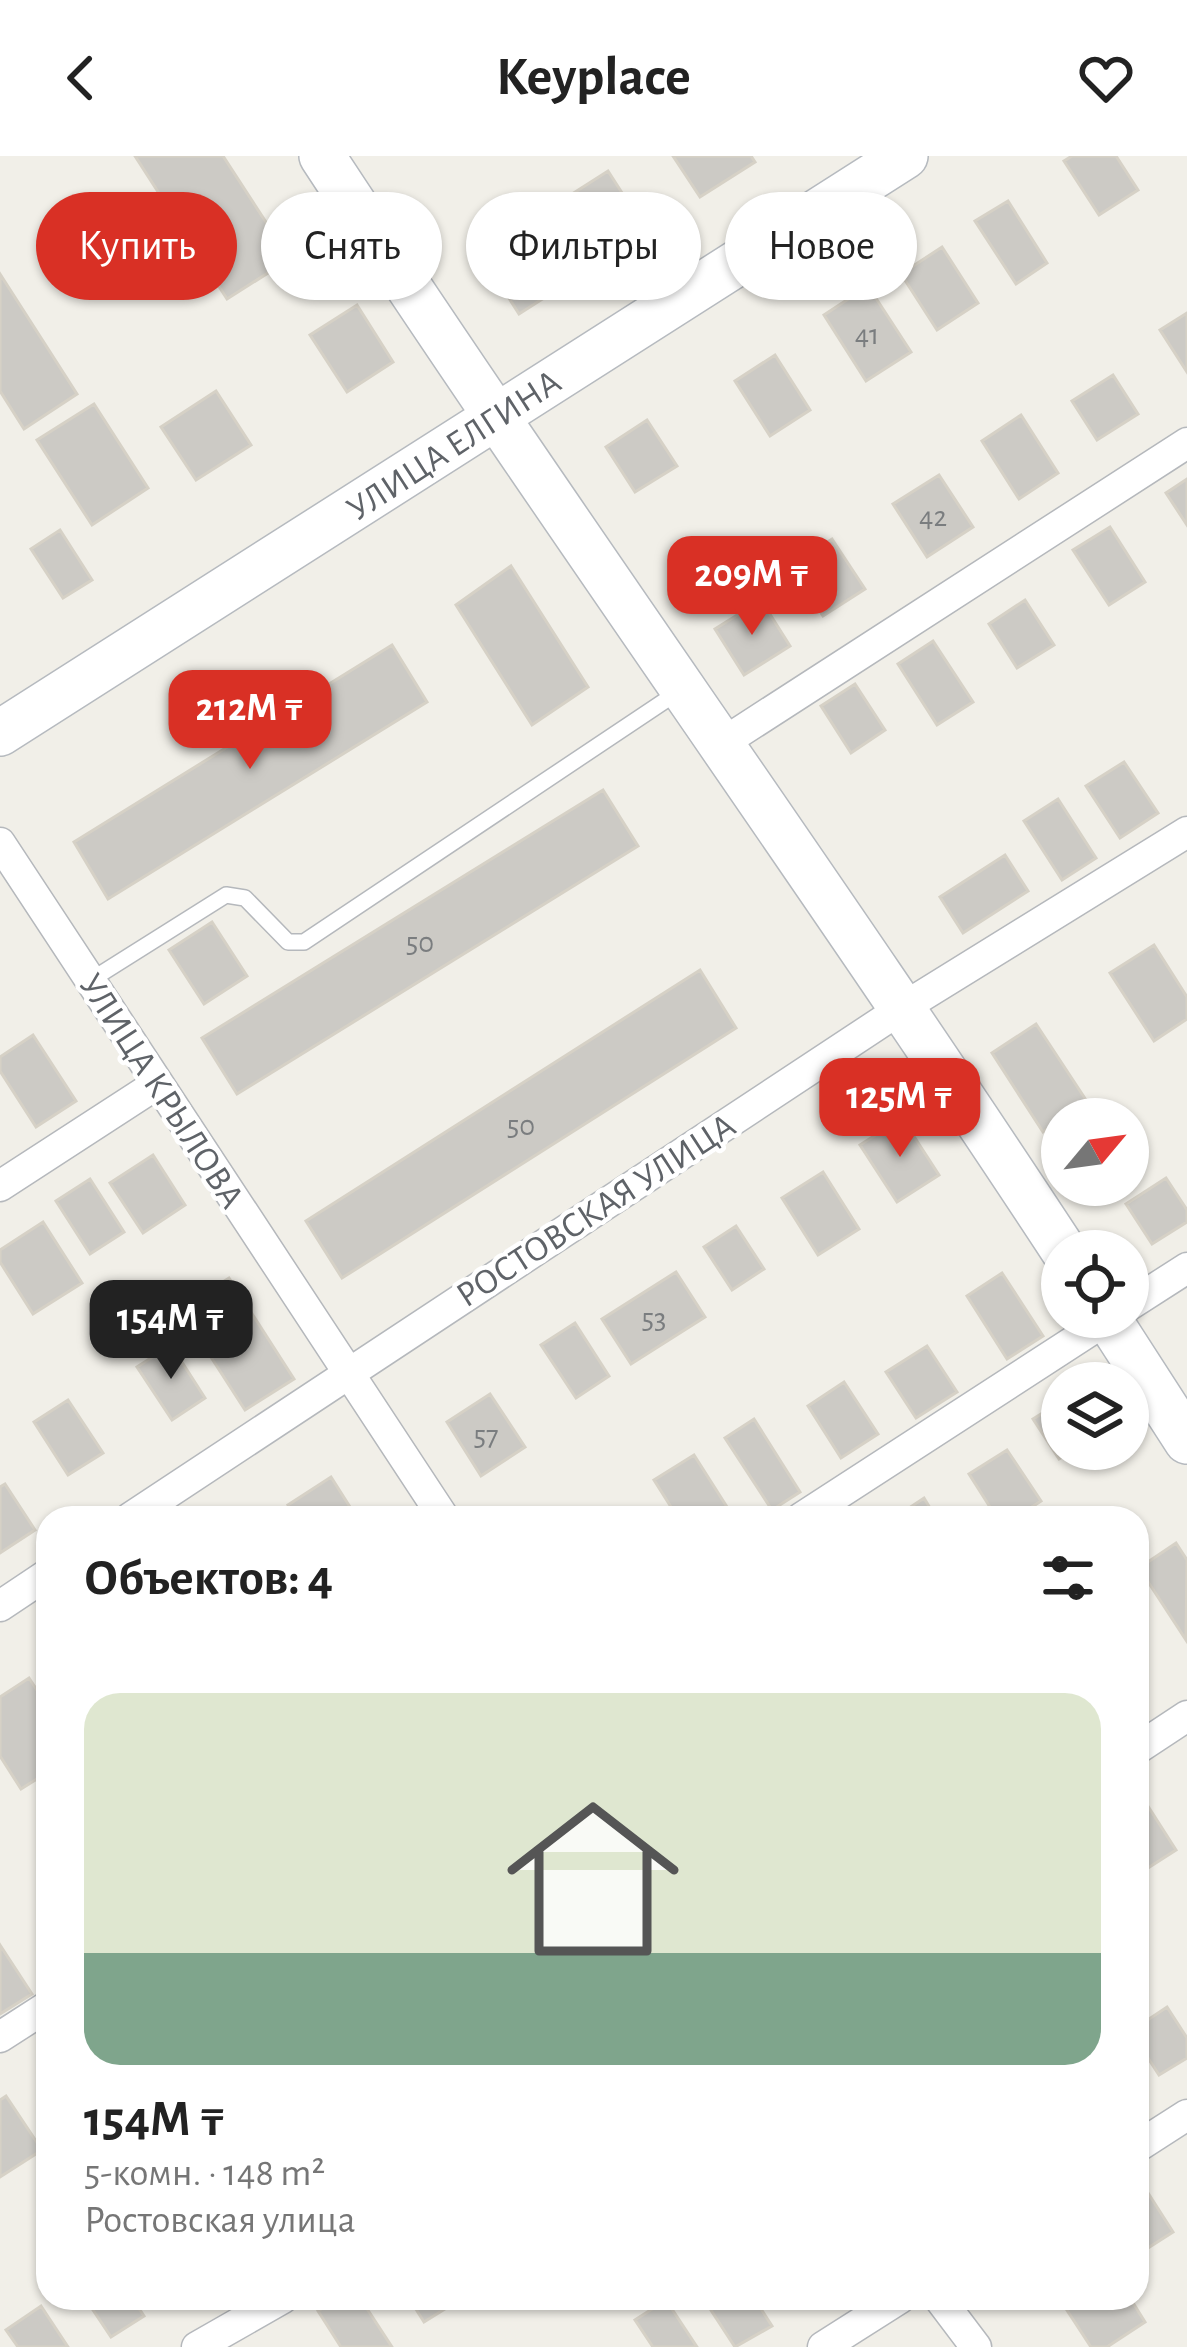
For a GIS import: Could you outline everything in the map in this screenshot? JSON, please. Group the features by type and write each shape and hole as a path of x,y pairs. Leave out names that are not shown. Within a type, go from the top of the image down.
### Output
{"street":[{"path":"322,156 494,418 904,1007 1050,1230"},
{"name":"УЛИЦА ЕЛГИНА","path":"0,733 905,156"},
{"path":"721,744 1187,443"},
{"name":"РОСТОВСКАЯ УЛИЦА","path":"148,1506 904,1007 1187,832"},
{"name":"УЛИЦА КРЫЛОВА","path":"0,843 436,1506"},
{"path":"0,1186 157,1084"},
{"path":"1149,1292 1187,1268"},
{"path":"820,1506 1079,1338"},
{"path":"1127,1338 1187,1441"},
{"path":"0,1606 36,1582"},
{"path":"1149,1741 1187,1716"},
{"path":"0,2037 36,2014"},
{"path":"1149,2139 1187,2115"},
{"path":"197,2347 262,2310"},
{"path":"823,2347 881,2310"},
{"path":"948,2310 976,2347"}],"lane":[{"path":"91,980 226,895 245,898 288,942 304,942 683,689"}],"building":[{"path":"135,156 223,156 261,214 261,277 237,293 237,192 158,192"},
{"path":"673,156 751,156 755,162 701,196"},
{"path":"1072,156 1116,156 1138,190 1099,215 1064,161"},
{"path":"608,171 621,192 575,192"},
{"path":"1008,201 1047,263 1016,284 975,221"},
{"path":"942,247 978,303 937,330 917,299 917,263"},
{"path":"0,274 77,394 24,429 0,391"},
{"path":"510,300 541,300 519,314"},
{"path":"847,300 877,300 911,352 866,381 824,315"},
{"path":"357,305 393,362 347,392 310,335"},
{"path":"1187,313 1187,372 1160,330"},
{"path":"775,355 810,410 770,436 735,381"},
{"path":"1113,375 1138,414 1097,440 1072,401"},
{"path":"216,391 251,445 196,480 161,427"},
{"path":"94,404 148,488 92,525 37,440"},
{"path":"1021,415 1058,473 1019,499 982,441"},
{"path":"647,420 677,466 635,492 606,447"},
{"path":"939,475 973,527 927,557 893,504"},
{"path":"1187,479 1187,525 1166,493"},
{"path":"1110,527 1145,582 1109,605 1073,550"},
{"path":"60,530 92,580 63,598 31,549"},
{"path":"832,539 865,589 823,616 791,566"},
{"path":"511,566 588,687 532,725 456,605"},
{"path":"761,600 790,646 744,675 715,629"},
{"path":"1025,600 1054,645 1017,668 989,624"},
{"path":"933,641 973,702 937,725 898,664"},
{"path":"392,645 427,702 108,899 74,842"},
{"path":"855,684 885,730 851,753 821,706"},
{"path":"1124,762 1158,813 1120,838 1086,786"},
{"path":"603,790 638,846 237,1094 202,1038"},
{"path":"1058,799 1096,858 1062,880 1024,821"},
{"path":"1005,855 1028,891 963,933 940,897"},
{"path":"212,922 247,976 204,1004 169,950"},
{"path":"1154,945 1187,997 1187,1019 1154,1041 1110,973"},
{"path":"700,970 736,1028 342,1278 306,1221"},
{"path":"1036,1024 1085,1098 1041,1098 1041,1129 992,1053"},
{"path":"33,1035 76,1101 36,1127 0,1071 0,1057"},
{"path":"902,1118 939,1175 897,1202 860,1145"},
{"path":"153,1155 185,1205 143,1233 110,1183"},
{"path":"823,1172 859,1229 818,1255 782,1198"},
{"path":"1166,1178 1187,1210 1187,1222 1152,1244 1149,1230 1143,1230 1127,1206 1149,1206 1149,1189"},
{"path":"90,1179 124,1232 90,1254 56,1201"},
{"path":"43,1222 82,1283 33,1314 0,1262 0,1250"},
{"path":"736,1226 764,1269 732,1290 704,1247"},
{"path":"676,1272 705,1317 631,1364 602,1319"},
{"path":"1002,1273 1041,1337 1007,1359 967,1296"},
{"path":"229,1278 294,1379 245,1410 180,1309"},
{"path":"575,1323 609,1376 576,1398 541,1345"},
{"path":"171,1345 205,1398 172,1420 137,1367"},
{"path":"927,1346 957,1392 916,1418 886,1372"},
{"path":"844,1382 878,1434 841,1458 808,1406"},
{"path":"490,1394 525,1447 481,1476 447,1422"},
{"path":"68,1400 103,1453 68,1475 34,1422"},
{"path":"754,1419 800,1492 778,1506 769,1506 725,1438"},
{"path":"1007,1450 1041,1501 1033,1506 989,1506 969,1474"},
{"path":"694,1455 726,1506 670,1506 654,1480"},
{"path":"331,1477 349,1506 289,1506"},
{"path":"5,1484 35,1530 0,1553 0,1487"},
{"path":"1176,1543 1187,1560 1186,1640 1149,1583 1149,1561"},
{"path":"29,1678 36,1689 36,1780 21,1789 0,1756 0,1697"},
{"path":"1149,1808 1176,1850 1149,1867"},
{"path":"0,1945 32,1994 0,2014"},
{"path":"1167,2007 1187,2038 1187,2058 1159,2075 1149,2060 1149,2019"},
{"path":"6,2096 36,2141 36,2154 0,2177 0,2100"},
{"path":"1149,2194 1173,2232 1149,2247"},
{"path":"36,2309 44,2310 68,2347 18,2347 6,2330"},
{"path":"93,2310 140,2310 144,2316 111,2337"},
{"path":"368,2310 392,2347 341,2347 318,2311"},
{"path":"416,2310 443,2310 424,2322"},
{"path":"650,2310 673,2310 697,2347 653,2347 635,2320"},
{"path":"711,2310 762,2310 772,2326 735,2347"},
{"path":"1067,2310 1138,2310 1145,2322 1107,2347 1091,2347"}]}
